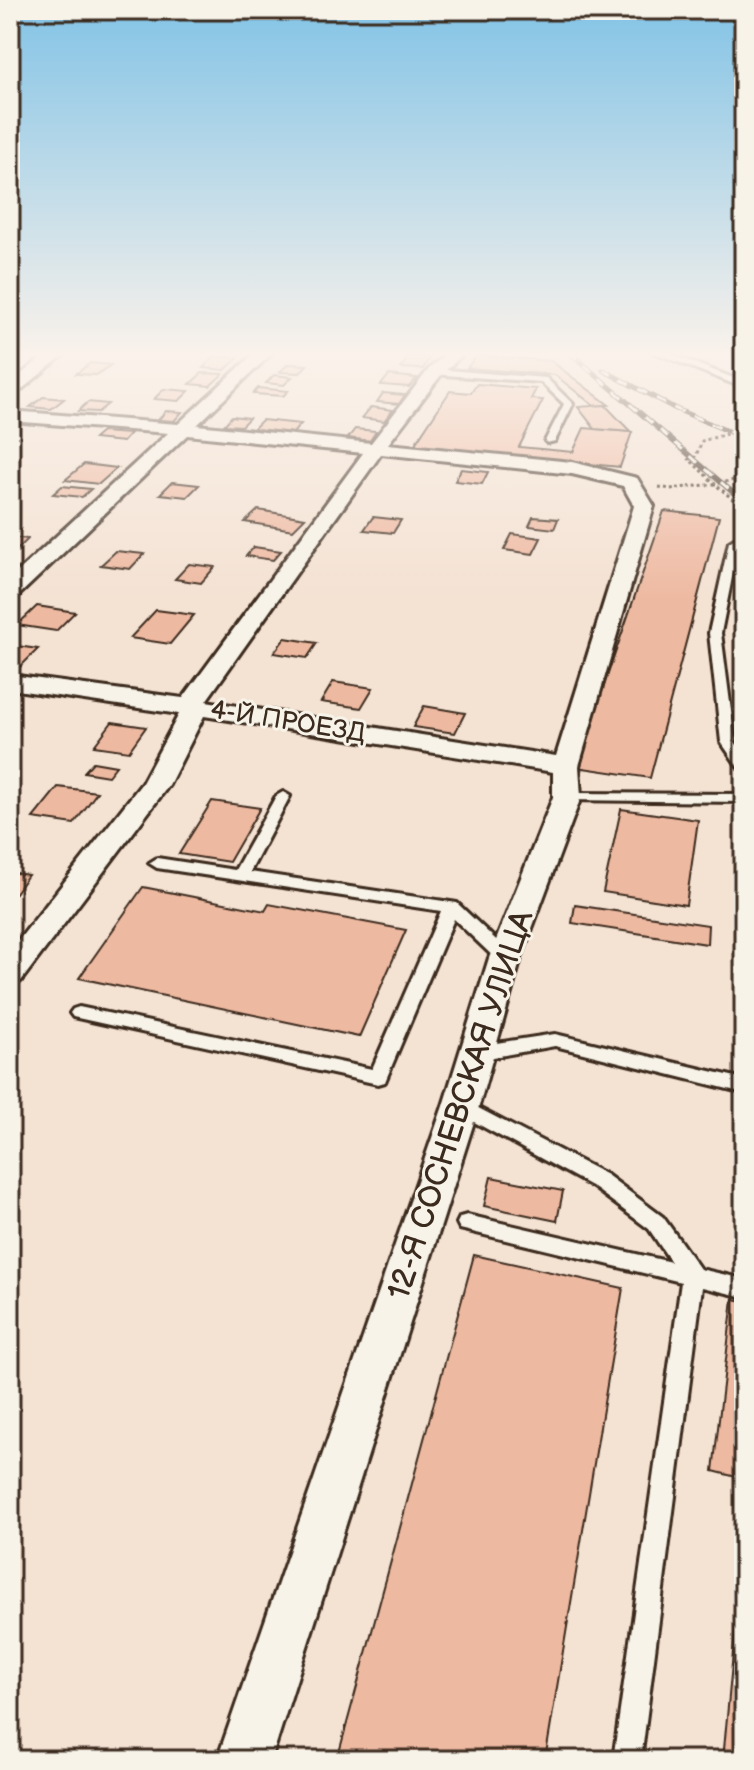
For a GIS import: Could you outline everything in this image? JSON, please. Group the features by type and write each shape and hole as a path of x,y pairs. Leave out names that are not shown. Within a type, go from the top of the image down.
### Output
{"street":[{"path":"10,591 174,435"},
{"path":"238,435 614,477"},
{"path":"10,973 155,785 192,714 190,706 386,435"},
{"name":"12-Я СОСНЕВСКАЯ УЛИЦА","path":"244,1760 461,1106 505,958 567,781 640,528 644,506 614,477"},
{"name":"4-Й ПРОЕЗД","path":"10,682 190,706 567,781"}],"lane":[{"path":"550,441 553,435"},
{"path":"734,542 715,633 728,742 744,765"},
{"path":"567,781 744,798"},
{"path":"240,875 283,796"},
{"path":"157,863 451,907 505,958"},
{"path":"79,1013 378,1077 451,907"},
{"path":"477,1053 555,1040 744,1086"},
{"path":"461,1106 611,1189 656,1223 693,1276 627,1760"},
{"path":"467,1223 744,1288"}],"path":[{"path":"724,435 702,441 695,458 689,459 744,509"},
{"path":"614,477 670,489 744,478"}],"building":[{"path":"99,435 129,435 123,442 94,439"},
{"path":"351,435 374,435 370,441 348,438"},
{"path":"421,435 525,435 519,447 573,452 581,435 631,435 620,467 413,447"},
{"path":"84,464 117,468 99,484 65,480"},
{"path":"461,469 488,472 482,484 455,481"},
{"path":"172,482 199,485 187,497 160,494"},
{"path":"62,486 91,489 82,497 53,494"},
{"path":"258,510 305,518 293,530 245,522"},
{"path":"664,511 719,517 650,778 576,767"},
{"path":"373,517 401,520 393,533 364,530"},
{"path":"533,517 558,519 554,529 529,526"},
{"path":"512,534 541,538 533,554 504,550"},
{"path":"10,537 28,539 14,553 10,553"},
{"path":"254,547 281,551 273,560 246,556"},
{"path":"116,551 144,554 130,569 101,565"},
{"path":"189,564 215,567 201,583 175,579"},
{"path":"37,606 75,612 56,631 17,625"},
{"path":"156,610 194,615 170,644 130,638"},
{"path":"285,638 317,643 307,658 274,653"},
{"path":"10,645 38,649 19,668 10,666"},
{"path":"333,682 373,688 361,708 321,702"},
{"path":"424,706 465,713 455,733 413,727"},
{"path":"112,722 146,727 129,751 94,746"},
{"path":"93,762 116,766 108,776 84,772"},
{"path":"58,787 97,792 74,824 33,818"},
{"path":"212,801 260,808 229,862 179,854"},
{"path":"621,809 698,820 686,905 603,892"},
{"path":"10,872 28,875 12,897 10,896"},
{"path":"143,887 265,911 269,904 406,930 359,1037 79,978"},
{"path":"575,905 708,925 707,944 572,923"},
{"path":"491,1177 563,1191 557,1221 484,1206"},
{"path":"474,1255 623,1288 545,1760 337,1760"},
{"path":"733,1299 744,1301 744,1479 713,1471"},
{"path":"744,1535 744,1760 723,1760"}],"railway":[{"path":"665,435 744,502"},
{"path":"736,435 744,438"}]}
